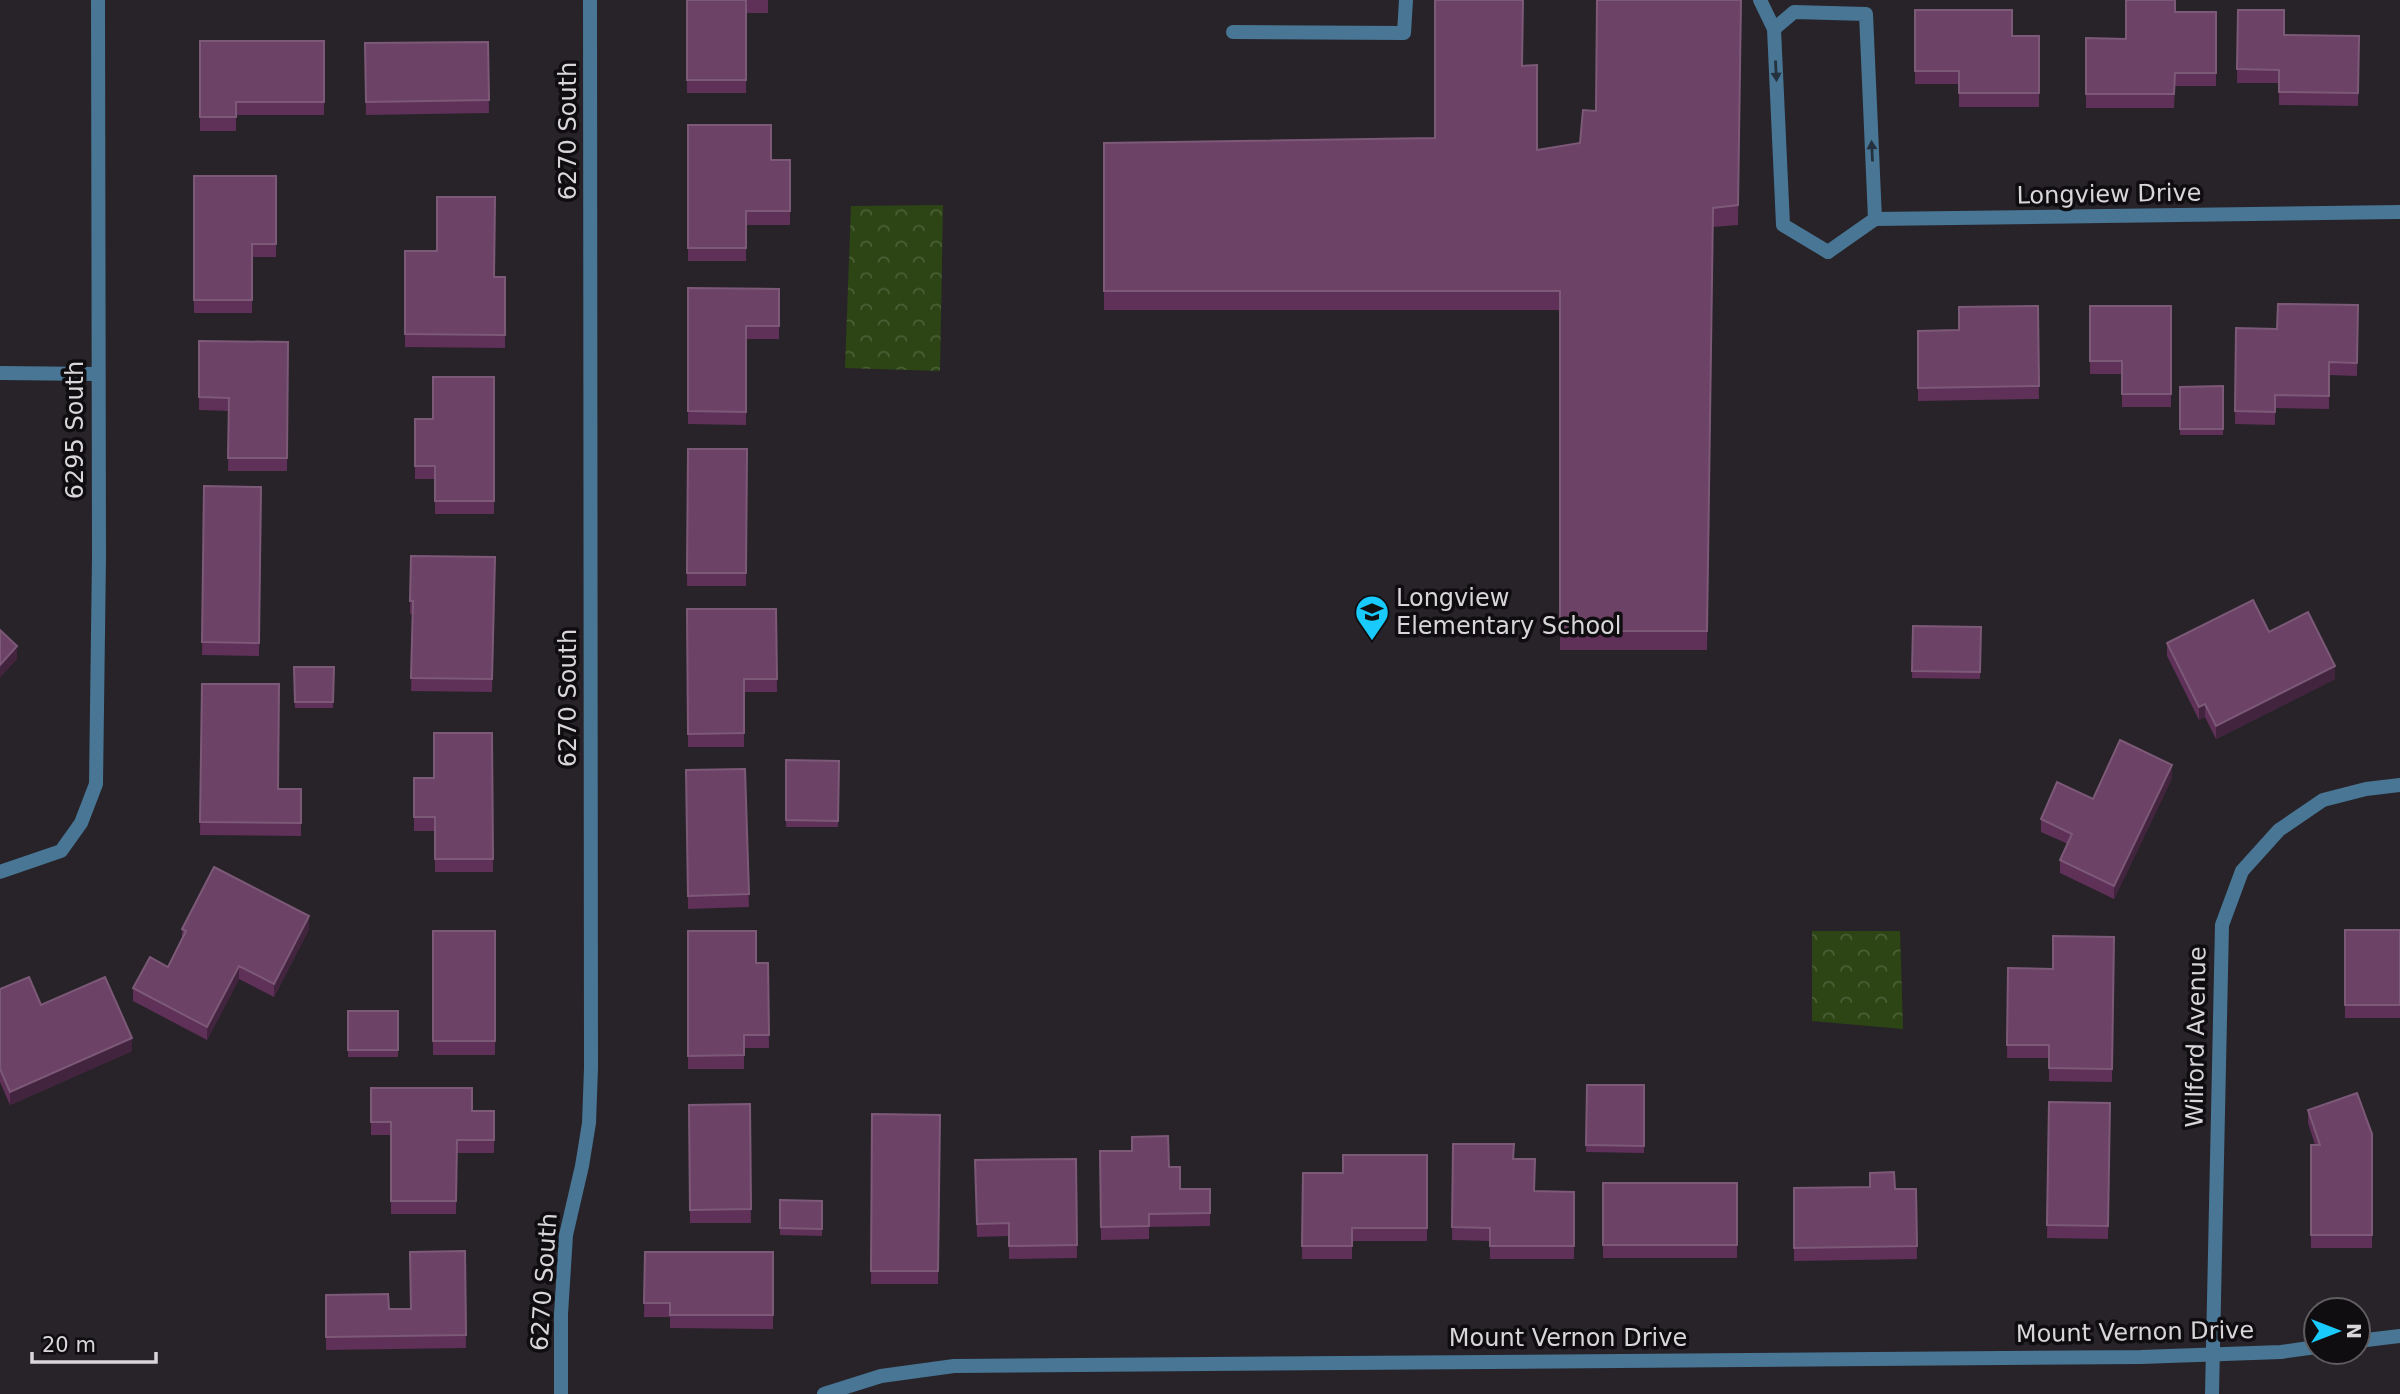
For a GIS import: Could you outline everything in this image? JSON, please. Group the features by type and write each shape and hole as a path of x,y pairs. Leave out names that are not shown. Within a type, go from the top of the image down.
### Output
{"street":[{"name":"6295 South","path":"0,872 61,851 81,823 96,784 99,556 98,0"},
{"name":"6270 South","path":"561,1394 561,1314 566,1235 587,1134 591,1068 590,0"},
{"path":"1233,32 1404,33 1406,0"},
{"path":"1760,0 1774,29 1783,225 1828,252 1875,219 1866,14 1794,12 1774,29"},
{"name":"Longview Drive","path":"1875,219 2400,212"},
{"path":"0,373 98,374"},
{"name":"Wilford Avenue","path":"2212,1394 2222,925 2242,871 2279,830 2323,800 2367,789 2400,785"},
{"path":"2372,1339 2400,1336"},
{"name":"Mount Vernon Drive","path":"824,1394 881,1376 954,1366 2127,1357 2302,1349"}],"green space":[{"path":"943,205 940,371 845,368 851,206"},
{"path":"1812,931 1900,931 1903,1029 1812,1021"}],"building":[{"path":"687,0 746,0 746,80 687,80"},
{"path":"1435,0 1523,0 1522,66 1537,65 1537,150 1580,143 1583,110 1596,111 1597,0 1741,0 1738,205 1713,208 1707,631 1560,631 1560,291 1104,291 1104,143 1435,138"},
{"path":"2126,0 2175,0 2175,12 2216,12 2216,73 2175,73 2174,94 2086,94 2086,38 2126,39"},
{"path":"1915,10 2012,10 2012,36 2039,36 2039,93 1959,93 1959,71 1915,71"},
{"path":"2238,10 2284,10 2284,35 2359,36 2358,93 2279,92 2279,70 2237,69"},
{"path":"200,41 324,41 324,102 236,102 236,117 200,117"},
{"path":"488,42 489,100 366,102 365,43"},
{"path":"688,125 771,125 771,160 790,160 790,211 746,211 746,248 688,248"},
{"path":"194,176 276,176 276,244 252,244 252,300 194,300"},
{"path":"437,197 495,197 494,277 505,277 505,335 405,334 405,251 437,251"},
{"path":"688,288 779,289 779,326 746,326 746,412 688,411"},
{"path":"2278,304 2358,305 2357,363 2329,362 2329,396 2275,395 2275,412 2235,411 2236,328 2277,329"},
{"path":"2038,306 2039,386 1918,388 1918,331 1959,330 1959,307"},
{"path":"2090,306 2171,306 2171,394 2122,394 2122,361 2090,361"},
{"path":"199,341 288,342 287,458 228,458 229,398 199,397"},
{"path":"433,377 494,377 494,501 435,501 435,466 415,466 415,419 433,419"},
{"path":"2223,386 2223,429 2180,429 2180,387"},
{"path":"688,449 747,449 746,573 687,573"},
{"path":"204,486 261,487 259,643 202,642"},
{"path":"411,556 495,557 492,679 411,678"},
{"path":"2253,600 2269,632 2308,612 2335,666 2216,726 2205,704 2199,707 2167,643"},
{"path":"687,609 776,609 777,679 744,679 744,733 688,734"},
{"path":"1913,626 1981,627 1980,672 1912,671"},
{"path":"0,630 17,646 0,665"},
{"path":"294,667 334,667 333,702 295,702"},
{"path":"202,684 279,684 278,789 301,789 301,823 200,822"},
{"path":"434,733 492,733 493,859 435,859 435,817 414,817 414,778 434,778"},
{"path":"2120,740 2172,765 2114,886 2060,860 2072,834 2041,819 2057,782 2093,799"},
{"path":"786,760 839,761 838,821 786,820"},
{"path":"745,769 749,894 688,896 686,770"},
{"path":"214,867 309,916 274,984 239,966 207,1027 133,988 150,957 168,967 186,931 182,929"},
{"path":"2345,930 2400,930 2400,1005 2345,1005"},
{"path":"433,931 495,931 495,1041 433,1041"},
{"path":"688,931 756,931 756,963 768,963 769,1035 744,1035 744,1055 688,1056"},
{"path":"2053,936 2114,937 2112,1069 2049,1068 2049,1045 2007,1045 2008,968 2053,969"},
{"path":"29,977 41,1005 105,977 132,1038 10,1092 0,1069 0,989"},
{"path":"348,1011 398,1011 398,1050 348,1050"},
{"path":"1587,1085 1644,1085 1644,1146 1586,1145"},
{"path":"371,1088 472,1088 472,1111 494,1111 494,1140 457,1140 456,1201 391,1201 391,1122 371,1122"},
{"path":"2357,1093 2372,1134 2372,1235 2311,1235 2311,1145 2320,1145 2308,1110"},
{"path":"2049,1102 2110,1103 2108,1226 2047,1225"},
{"path":"750,1104 751,1209 690,1210 689,1105"},
{"path":"872,1114 940,1115 938,1271 871,1271"},
{"path":"1168,1136 1169,1167 1180,1167 1180,1189 1210,1189 1210,1213 1149,1214 1149,1226 1101,1227 1100,1151 1132,1151 1132,1137"},
{"path":"1453,1144 1514,1144 1513,1159 1535,1159 1534,1191 1574,1192 1574,1246 1490,1246 1490,1228 1452,1227"},
{"path":"1343,1155 1427,1155 1427,1228 1352,1228 1352,1246 1302,1246 1303,1173 1343,1173"},
{"path":"1076,1159 1077,1245 1009,1246 1009,1223 977,1224 975,1160"},
{"path":"1894,1172 1895,1189 1916,1189 1917,1246 1794,1248 1794,1188 1870,1187 1870,1173"},
{"path":"1603,1183 1737,1183 1737,1245 1603,1245"},
{"path":"780,1200 822,1201 822,1229 780,1228"},
{"path":"465,1251 466,1335 326,1337 326,1295 388,1294 389,1309 411,1309 410,1252"},
{"path":"645,1252 773,1252 773,1315 670,1315 670,1303 644,1303"}],"place":[{"name":"Longview Elementary School","path":"1372,642"}]}
